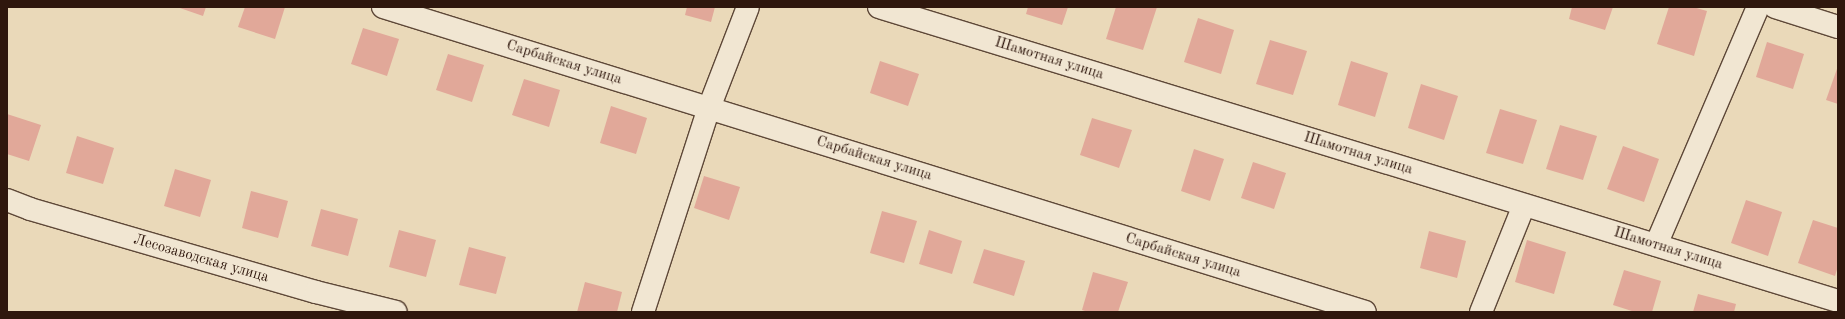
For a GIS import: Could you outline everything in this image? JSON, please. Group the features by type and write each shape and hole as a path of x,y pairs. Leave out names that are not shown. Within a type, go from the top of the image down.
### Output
{"street":[{"name":"Сарбайская улица","path":"383,7 1365,312"},
{"path":"643,312 709,108 748,7"},
{"name":"Шамотная улица","path":"879,7 1838,301"},
{"path":"1656,245 1758,7"},
{"path":"1776,7 1838,27"},
{"name":"Лесозаводская улица","path":"7,200 30,209 316,292 396,312"},
{"path":"1481,312 1524,205"}],"building":[{"path":"177,7 206,7 203,16"},
{"path":"245,7 285,7 275,39 238,27"},
{"path":"687,7 715,7 711,22 685,15"},
{"path":"1028,7 1068,7 1062,25 1026,14"},
{"path":"1116,7 1157,7 1143,50 1106,39"},
{"path":"1572,7 1613,7 1605,30 1569,19"},
{"path":"1669,7 1693,7 1707,11 1694,56 1657,44"},
{"path":"1198,18 1234,30 1221,74 1184,62"},
{"path":"363,28 399,39 387,76 351,64"},
{"path":"1270,40 1307,51 1293,95 1256,84"},
{"path":"1767,42 1804,54 1793,89 1756,77"},
{"path":"448,54 484,65 472,102 436,90"},
{"path":"880,61 919,74 908,106 870,93"},
{"path":"1351,61 1388,73 1375,117 1338,105"},
{"path":"1838,66 1838,104 1826,100"},
{"path":"524,79 560,90 549,127 512,115"},
{"path":"1421,84 1458,96 1444,140 1408,128"},
{"path":"611,106 647,118 636,154 600,143"},
{"path":"1500,109 1537,120 1523,164 1486,153"},
{"path":"7,114 41,125 29,161 7,154"},
{"path":"1092,118 1132,130 1119,168 1080,155"},
{"path":"1560,125 1597,136 1583,180 1546,169"},
{"path":"77,136 114,148 103,184 66,173"},
{"path":"1623,146 1659,159 1644,202 1607,189"},
{"path":"1194,149 1224,159 1210,201 1181,191"},
{"path":"1253,162 1286,173 1274,209 1241,198"},
{"path":"175,169 211,180 200,217 164,206"},
{"path":"704,176 740,187 729,220 694,208"},
{"path":"251,191 288,201 278,238 242,228"},
{"path":"1746,200 1782,212 1768,256 1731,243"},
{"path":"321,209 358,219 348,256 311,246"},
{"path":"882,211 917,221 904,263 870,253"},
{"path":"1813,220 1838,228 1838,266 1835,276 1798,263"},
{"path":"399,230 436,240 426,277 389,267"},
{"path":"929,230 962,241 952,274 919,264"},
{"path":"1429,231 1466,241 1457,278 1420,268"},
{"path":"1527,240 1566,252 1554,294 1515,282"},
{"path":"469,247 506,257 496,294 459,285"},
{"path":"984,249 1025,261 1014,296 973,283"},
{"path":"1624,270 1661,281 1652,312 1635,312 1613,305"},
{"path":"1093,272 1128,282 1118,312 1088,312 1082,310"},
{"path":"585,282 622,292 617,312 577,312"},
{"path":"1698,294 1736,304 1734,312 1693,312"}]}
